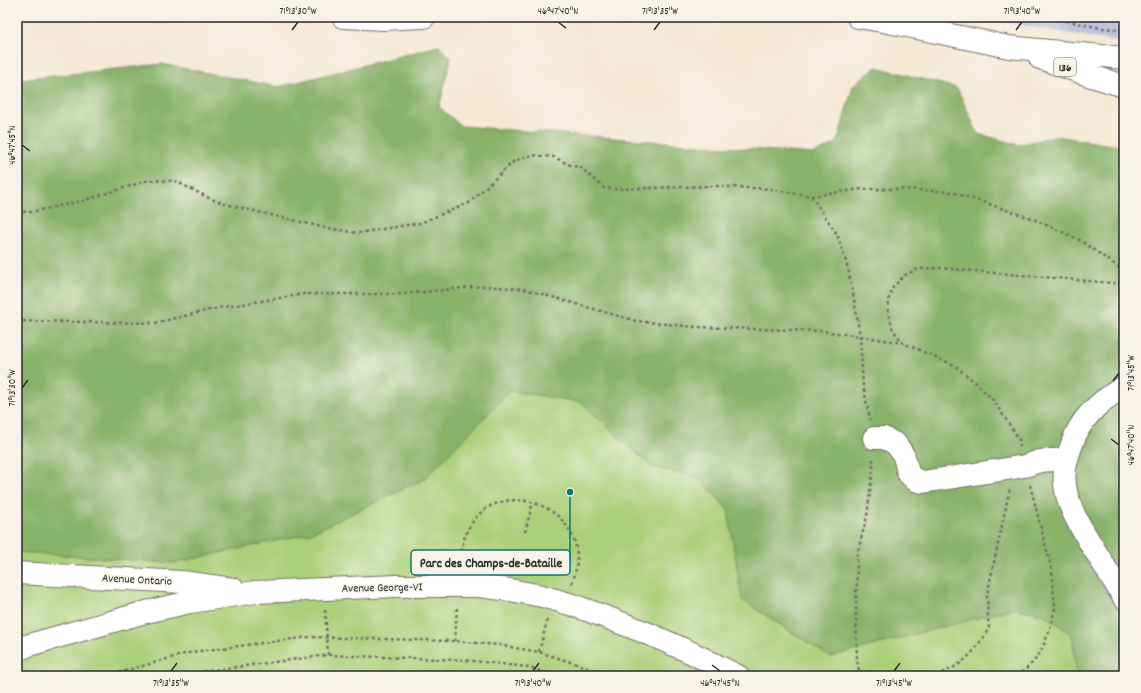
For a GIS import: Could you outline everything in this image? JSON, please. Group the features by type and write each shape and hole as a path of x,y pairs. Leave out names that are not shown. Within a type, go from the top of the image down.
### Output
{"street":[{"path":"343,17 384,19 424,17"},
{"path":"858,17 1009,47"},
{"name":"136","path":"1009,47 1124,58"},
{"name":"136","path":"1009,47 1124,86"},
{"path":"1124,387 1102,401 1088,415 1075,434 1066,459 1064,474 1066,491 1071,508 1080,527 1124,598"},
{"path":"874,438 884,438 896,444 904,456 908,473 915,480 923,482 1025,466 1040,461 1066,459"},
{"name":"Avenue Ontario","path":"17,573 182,582 256,592"},
{"path":"141,580 146,612"},
{"name":"Avenue George-VI","path":"17,650 29,645 146,612 190,602 256,592 396,586 479,586 542,596 573,605 611,619 692,653 738,676"}],"path":[{"path":"1049,17 1101,28 1124,30"},
{"path":"17,211 31,212 82,201 149,180 175,181 211,199 229,205 326,228 358,233 420,223 469,203 514,162 532,154 554,157 572,166 580,167 604,188 714,186 770,189 811,196 862,189 903,189 952,192 1031,218 1080,240 1124,271"},
{"path":"811,196 837,234 847,265 854,293 860,336 863,385 874,438 873,470 867,516 857,555 857,659 860,676"},
{"path":"904,343 893,330 888,311 889,298 893,287 905,275 918,268 939,268 1124,284"},
{"path":"17,321 154,323 218,308 304,294 401,294 484,286 524,289 636,321 695,327 822,331 904,343 954,365 993,400 1018,439 1052,571 1055,608 1050,629 1043,647 1035,660 1016,676"},
{"path":"936,676 956,666 970,655 989,628 987,595 1010,486 1025,466"},
{"path":"452,564 460,564 460,553 463,539 468,528 483,510 510,500 533,502 550,510 561,519 568,528 574,540 576,549 576,565 572,583 579,586"},
{"path":"525,532 533,502"},
{"path":"455,641 457,606"},
{"path":"325,610 328,655"},
{"path":"539,652 549,615"},
{"path":"107,676 192,652 309,637 455,641 498,645 539,652 611,676"},
{"path":"186,676 206,671 328,655 465,660 528,667 556,676"}],"shaded area":[{"path":"983,17 1124,17 1124,43 1014,24"}],"green space":[{"path":"439,46 451,58 439,107 461,126 813,154 837,143 853,86 876,67 957,88 978,134 1019,145 1056,136 1124,147 1124,676 1077,676 1072,635 1045,615 1014,608 830,657 742,600 728,510 700,478 652,467 581,402 510,391 424,479 311,533 174,563 17,552 17,80 162,64 278,87"},
{"path":"17,190 1109,307 1124,676 17,676"}],"place":[{"name":"Parc des Champs-de-Bataille","path":"570,492"}]}
